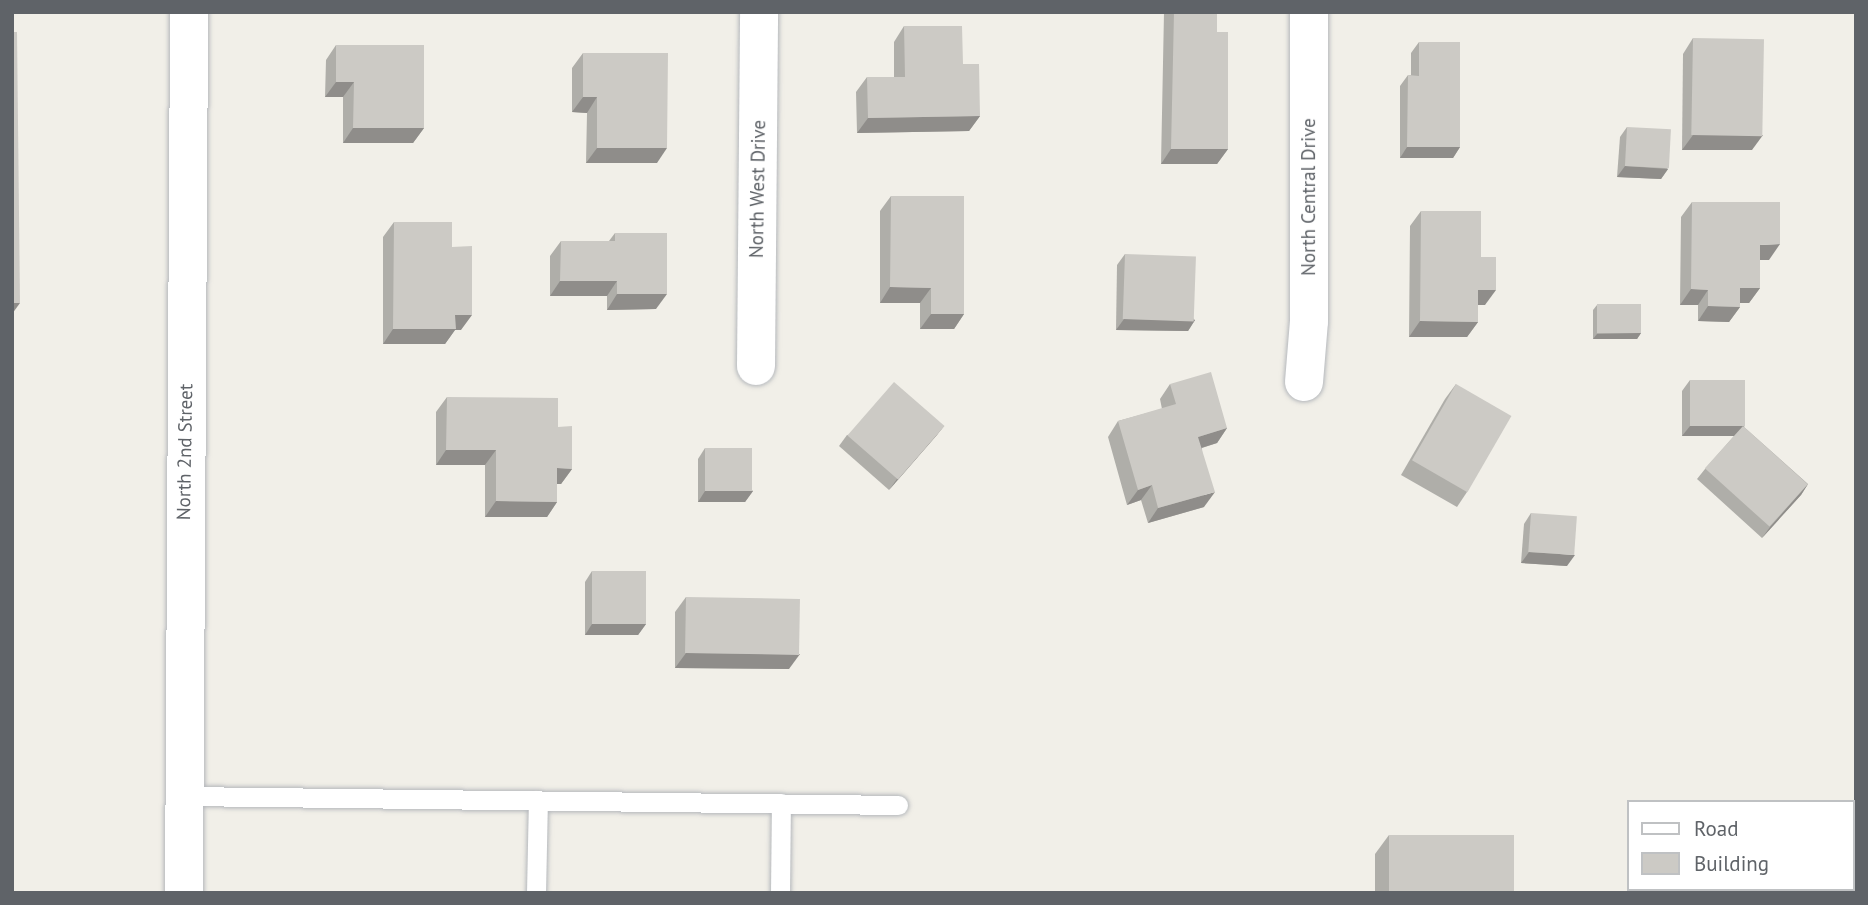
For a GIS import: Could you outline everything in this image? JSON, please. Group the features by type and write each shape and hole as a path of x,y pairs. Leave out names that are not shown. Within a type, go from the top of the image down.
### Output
{"main road":[{"name":"North 2nd Street","path":"184,893 189,12"},
{"name":"North West Drive","path":"756,366 760,12"},
{"name":"North Central Drive","path":"1304,382 1309,321 1309,12"}],"lane":[{"path":"183,796 898,805"},
{"path":"536,893 538,800"},
{"path":"780,803 780,893"}],"building":[{"path":"1174,12 1217,12 1217,32 1228,32 1228,149 1171,149"},
{"path":"904,26 962,26 963,64 979,64 980,116 868,118 867,77 905,77"},
{"path":"12,32 17,32 20,303 12,303"},
{"path":"1693,38 1764,39 1762,136 1691,135"},
{"path":"1419,42 1460,42 1460,147 1407,147 1408,75 1419,76"},
{"path":"336,45 424,45 424,128 353,128 354,82 336,82"},
{"path":"583,53 668,53 667,148 597,148 597,97 583,97"},
{"path":"1627,127 1671,129 1669,168 1625,166"},
{"path":"891,196 964,196 964,314 931,314 931,288 890,287"},
{"path":"1692,202 1780,202 1780,244 1760,245 1760,288 1740,288 1740,307 1708,306 1708,290 1691,289"},
{"path":"1421,211 1481,211 1481,257 1496,257 1496,290 1478,290 1478,322 1420,321"},
{"path":"394,222 452,222 452,247 472,246 472,315 455,315 456,329 393,329"},
{"path":"615,233 667,233 667,294 617,294 617,281 560,281 561,241 615,241"},
{"path":"1125,254 1196,256 1194,321 1123,319"},
{"path":"1597,304 1641,304 1641,333 1597,333"},
{"path":"1211,372 1227,428 1198,437 1215,492 1158,508 1152,485 1138,490 1118,421 1176,404 1170,384"},
{"path":"1690,380 1745,380 1745,426 1690,426"},
{"path":"894,382 945,426 898,480 847,436"},
{"path":"1456,384 1511,416 1467,492 1412,460"},
{"path":"447,397 558,398 558,427 572,426 572,469 557,468 557,502 496,501 496,450 446,450"},
{"path":"1743,426 1808,484 1770,527 1705,468"},
{"path":"705,448 752,448 752,491 705,491"},
{"path":"1531,513 1577,516 1574,555 1528,552"},
{"path":"592,571 646,571 646,624 592,624"},
{"path":"686,597 800,599 799,655 685,653"},
{"path":"1389,835 1514,835 1514,893 1389,893"}]}
